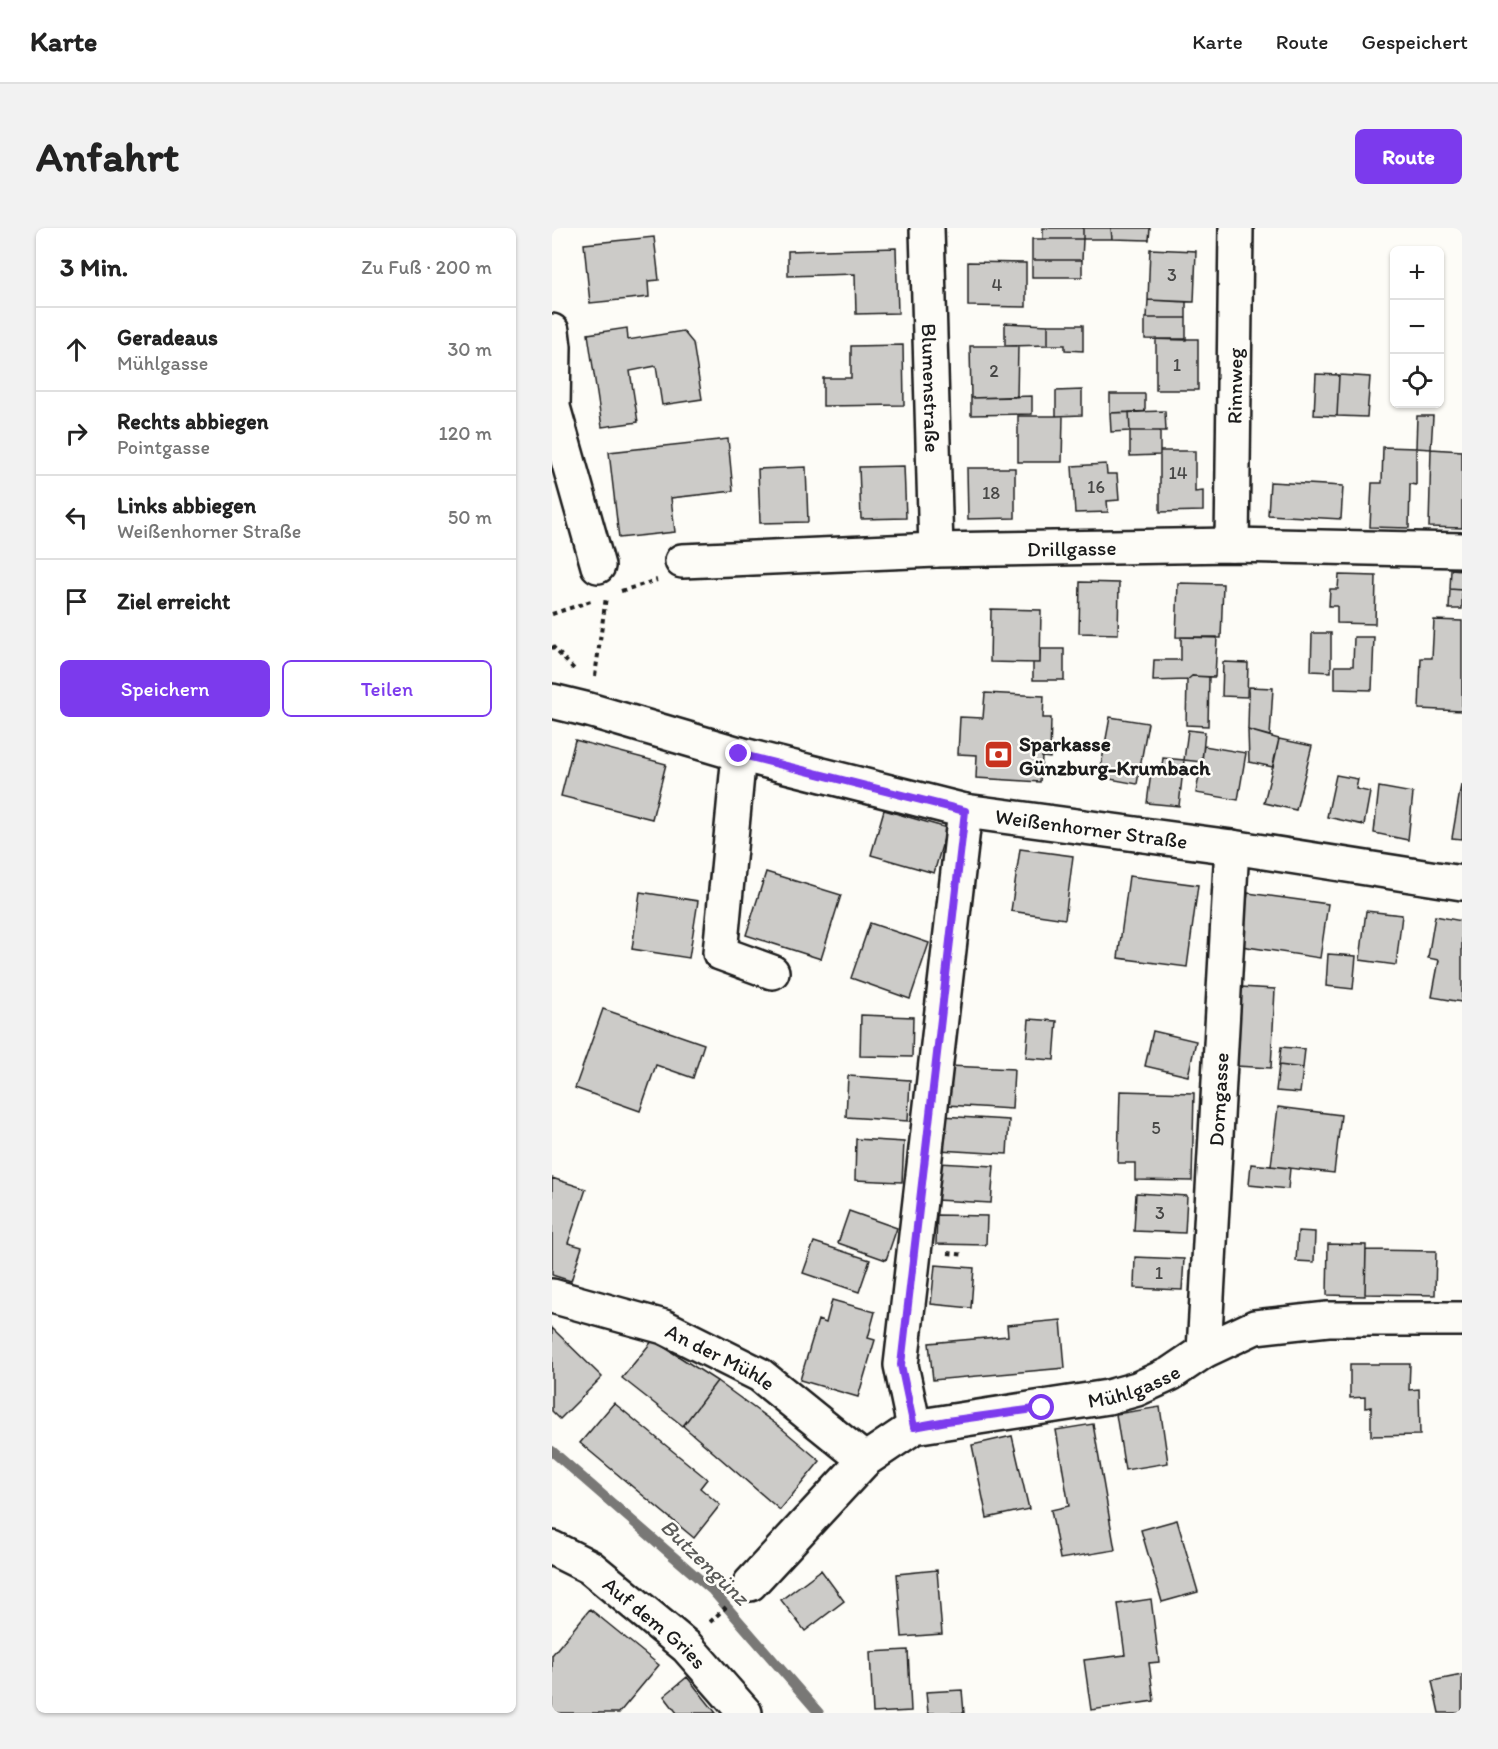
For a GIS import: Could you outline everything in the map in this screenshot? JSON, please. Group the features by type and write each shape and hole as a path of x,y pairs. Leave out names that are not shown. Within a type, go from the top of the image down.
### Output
{"street":[{"name":"Blumenstraße","path":"927,228 936,550"},
{"name":"Rinnweg","path":"1232,545 1236,228"},
{"path":"552,331 554,346 552,407 602,581"},
{"name":"Drillgasse","path":"682,561 936,550 1232,545 1462,550"},
{"name":"Weißenhorner Straße","path":"552,701 739,754 965,811 1232,847 1462,883"},
{"path":"739,754 720,953 772,972"},
{"path":"914,1427 901,1365 965,811"},
{"name":"Dorngasse","path":"1204,1351 1232,847"},
{"name":"An der Mühle","path":"552,1296 664,1328 760,1375 865,1460"},
{"name":"Mühlgasse","path":"750,1584 865,1460 914,1427 1108,1397 1137,1389 1170,1374 1204,1351 1255,1327 1328,1319 1462,1319"},
{"name":"Auf dem Gries","path":"552,1548 590,1568 687,1647 745,1713"}],"path":[{"path":"617,592 672,576 682,561"},
{"path":"552,614 602,581"}],"building":[{"path":"1043,228 1083,228 1083,239 1043,239"},
{"path":"1083,228 1111,228 1112,239 1083,239"},
{"path":"1111,228 1150,228 1149,240 1112,239"},
{"path":"654,237 659,280 648,281 649,297 590,303 584,244"},
{"path":"1032,239 1083,239 1082,260 1032,260"},
{"path":"896,248 898,313 856,314 855,274 788,276 788,251"},
{"path":"1150,249 1196,251 1194,302 1148,300"},
{"path":"1032,260 1082,260 1082,277 1032,277"},
{"path":"968,262 1026,263 1026,307 968,306"},
{"path":"1148,300 1186,302 1186,318 1147,318"},
{"path":"1145,318 1186,318 1186,340 1145,339"},
{"path":"1005,323 1048,325 1048,345 1005,346"},
{"path":"1048,325 1083,325 1083,351 1065,350 1065,345 1048,345"},
{"path":"627,328 628,340 683,331 693,343 702,399 662,405 656,366 630,371 638,422 602,427 588,334"},
{"path":"1156,339 1198,339 1198,390 1156,390"},
{"path":"903,345 904,405 823,406 823,378 851,378 851,346"},
{"path":"970,346 1018,346 1017,397 971,398"},
{"path":"1316,374 1339,375 1337,416 1314,415"},
{"path":"1339,375 1370,377 1367,417 1337,416"},
{"path":"1082,390 1082,415 1056,416 1056,391"},
{"path":"1110,394 1145,394 1145,412 1110,413"},
{"path":"1032,396 1032,414 971,415 971,398"},
{"path":"1165,411 1166,431 1130,431 1129,412"},
{"path":"1129,412 1130,431 1111,432 1110,413"},
{"path":"1018,416 1063,416 1062,462 1018,462"},
{"path":"1417,416 1433,416 1431,449 1416,448"},
{"path":"1130,431 1160,431 1160,455 1130,456"},
{"path":"728,439 733,491 671,498 675,532 619,538 609,452"},
{"path":"1383,447 1416,448 1416,485 1410,484 1409,528 1370,527 1372,483 1382,483"},
{"path":"1431,449 1462,451 1462,528 1429,527"},
{"path":"1160,451 1195,451 1195,492 1203,491 1203,511 1160,512"},
{"path":"1106,464 1107,474 1117,474 1119,500 1107,501 1108,512 1075,513 1072,466"},
{"path":"904,466 906,518 861,519 859,467"},
{"path":"806,467 808,522 760,523 758,469"},
{"path":"967,468 1015,468 1015,518 968,519"},
{"path":"1270,482 1343,486 1341,519 1268,515"},
{"path":"1451,569 1462,570 1462,590 1450,589"},
{"path":"1339,575 1376,576 1375,624 1337,623 1337,606 1329,606 1330,589 1338,589"},
{"path":"1080,582 1119,583 1118,634 1079,633"},
{"path":"1178,583 1223,584 1221,638 1176,637"},
{"path":"1450,589 1462,590 1462,609 1449,609"},
{"path":"991,609 1041,610 1040,663 990,662"},
{"path":"1434,620 1462,621 1462,711 1419,709 1421,658 1432,658"},
{"path":"1312,633 1331,633 1331,672 1311,671"},
{"path":"1181,637 1217,637 1215,677 1192,676 1187,680 1153,681 1154,660 1181,660"},
{"path":"1354,637 1374,637 1372,690 1335,689 1335,666 1353,666"},
{"path":"1040,649 1064,649 1064,680 1033,680 1033,663 1040,663"},
{"path":"1223,662 1248,663 1247,697 1222,696"},
{"path":"1192,676 1209,677 1208,726 1186,725 1187,680"},
{"path":"1249,687 1273,688 1270,736 1248,730"},
{"path":"985,693 1044,696 1043,718 1051,718 1050,758 1042,757 1040,782 976,778 977,755 958,754 960,717 983,718"},
{"path":"1110,717 1148,723 1137,784 1099,777"},
{"path":"1188,730 1205,732 1202,762 1184,760"},
{"path":"1248,730 1279,739 1273,767 1249,762"},
{"path":"1279,739 1312,746 1296,810 1264,803"},
{"path":"575,740 666,764 652,819 561,796"},
{"path":"1204,746 1246,753 1238,800 1196,793"},
{"path":"1163,758 1184,760 1179,806 1147,803 1151,773 1161,774"},
{"path":"1336,775 1358,779 1356,789 1370,792 1364,825 1327,817"},
{"path":"1462,785 1462,839 1452,838"},
{"path":"1379,787 1413,793 1408,840 1374,833"},
{"path":"884,810 947,828 934,873 871,855"},
{"path":"1020,849 1073,856 1065,919 1011,911"},
{"path":"766,872 841,895 821,959 746,935"},
{"path":"1129,876 1198,885 1187,967 1118,958"},
{"path":"640,892 698,901 689,958 632,949"},
{"path":"1248,893 1328,904 1320,958 1241,946"},
{"path":"1366,911 1402,915 1396,965 1360,960"},
{"path":"1435,916 1462,921 1462,1002 1432,997 1439,960 1428,958"},
{"path":"870,923 929,943 910,999 851,978"},
{"path":"1328,954 1356,956 1353,989 1326,986"},
{"path":"1240,987 1275,989 1271,1068 1236,1066"},
{"path":"603,1009 704,1044 693,1078 656,1065 640,1111 575,1088"},
{"path":"861,1015 913,1017 912,1057 860,1056"},
{"path":"1029,1019 1057,1021 1054,1060 1026,1058"},
{"path":"1153,1031 1196,1041 1188,1076 1145,1066"},
{"path":"1281,1047 1305,1049 1303,1068 1279,1065"},
{"path":"1279,1065 1303,1068 1300,1093 1276,1091"},
{"path":"949,1066 1014,1069 1012,1109 947,1105"},
{"path":"848,1076 910,1080 908,1121 846,1117"},
{"path":"1120,1091 1194,1093 1192,1181 1135,1180 1135,1163 1118,1163"},
{"path":"1278,1107 1341,1115 1334,1173 1271,1166"},
{"path":"941,1116 1009,1120 1007,1154 939,1150"},
{"path":"856,1139 904,1142 902,1182 855,1180"},
{"path":"938,1163 994,1166 991,1203 936,1200"},
{"path":"1251,1164 1290,1168 1288,1189 1249,1185"},
{"path":"552,1178 586,1189 568,1243 582,1247 571,1281 552,1275"},
{"path":"1136,1193 1187,1196 1185,1233 1134,1231"},
{"path":"849,1211 897,1228 886,1260 838,1243"},
{"path":"937,1215 987,1216 986,1245 936,1244"},
{"path":"1298,1231 1315,1232 1314,1262 1296,1261"},
{"path":"814,1242 870,1260 859,1292 803,1273"},
{"path":"1328,1244 1366,1245 1365,1296 1327,1295"},
{"path":"1366,1250 1436,1251 1435,1295 1365,1294"},
{"path":"1135,1257 1184,1259 1182,1290 1134,1288"},
{"path":"935,1265 974,1268 971,1308 931,1304"},
{"path":"832,1300 875,1312 868,1338 875,1340 858,1397 800,1380 818,1320 826,1323"},
{"path":"1061,1320 1065,1368 933,1380 929,1343 1008,1336 1007,1325"},
{"path":"552,1328 602,1377 560,1419 552,1411"},
{"path":"653,1340 717,1381 683,1426 622,1378"},
{"path":"1350,1364 1410,1364 1409,1390 1419,1389 1420,1435 1371,1436 1371,1407 1365,1408 1365,1397 1350,1398"},
{"path":"717,1381 780,1427 820,1461 780,1510 683,1426"},
{"path":"614,1403 707,1479 700,1488 720,1505 694,1538 580,1443"},
{"path":"1160,1407 1168,1463 1125,1470 1116,1414"},
{"path":"1093,1424 1115,1550 1060,1559 1051,1510 1069,1506 1056,1430"},
{"path":"1012,1436 1029,1509 987,1518 972,1445"},
{"path":"1177,1520 1198,1592 1162,1602 1141,1530"},
{"path":"821,1570 844,1601 805,1631 781,1600"},
{"path":"937,1570 942,1634 902,1637 897,1574"},
{"path":"1151,1599 1159,1662 1149,1663 1154,1701 1091,1710 1084,1660 1125,1655 1118,1604"},
{"path":"590,1609 659,1665 619,1713 552,1713 552,1655"},
{"path":"908,1650 911,1711 873,1713 870,1652"},
{"path":"1462,1675 1462,1713 1439,1713 1432,1681"},
{"path":"687,1677 716,1713 677,1713 664,1696"},
{"path":"962,1690 964,1713 928,1713 926,1692"}],"waterway":[{"name":"Butzengünz","path":"552,1451 712,1590 819,1713"}],"place":[{"name":"Sparkasse Günzburg-Krumbach","path":"998,755"}],"route":[{"path":"739,754 965,811 901,1365 914,1427 1042,1408"}]}
